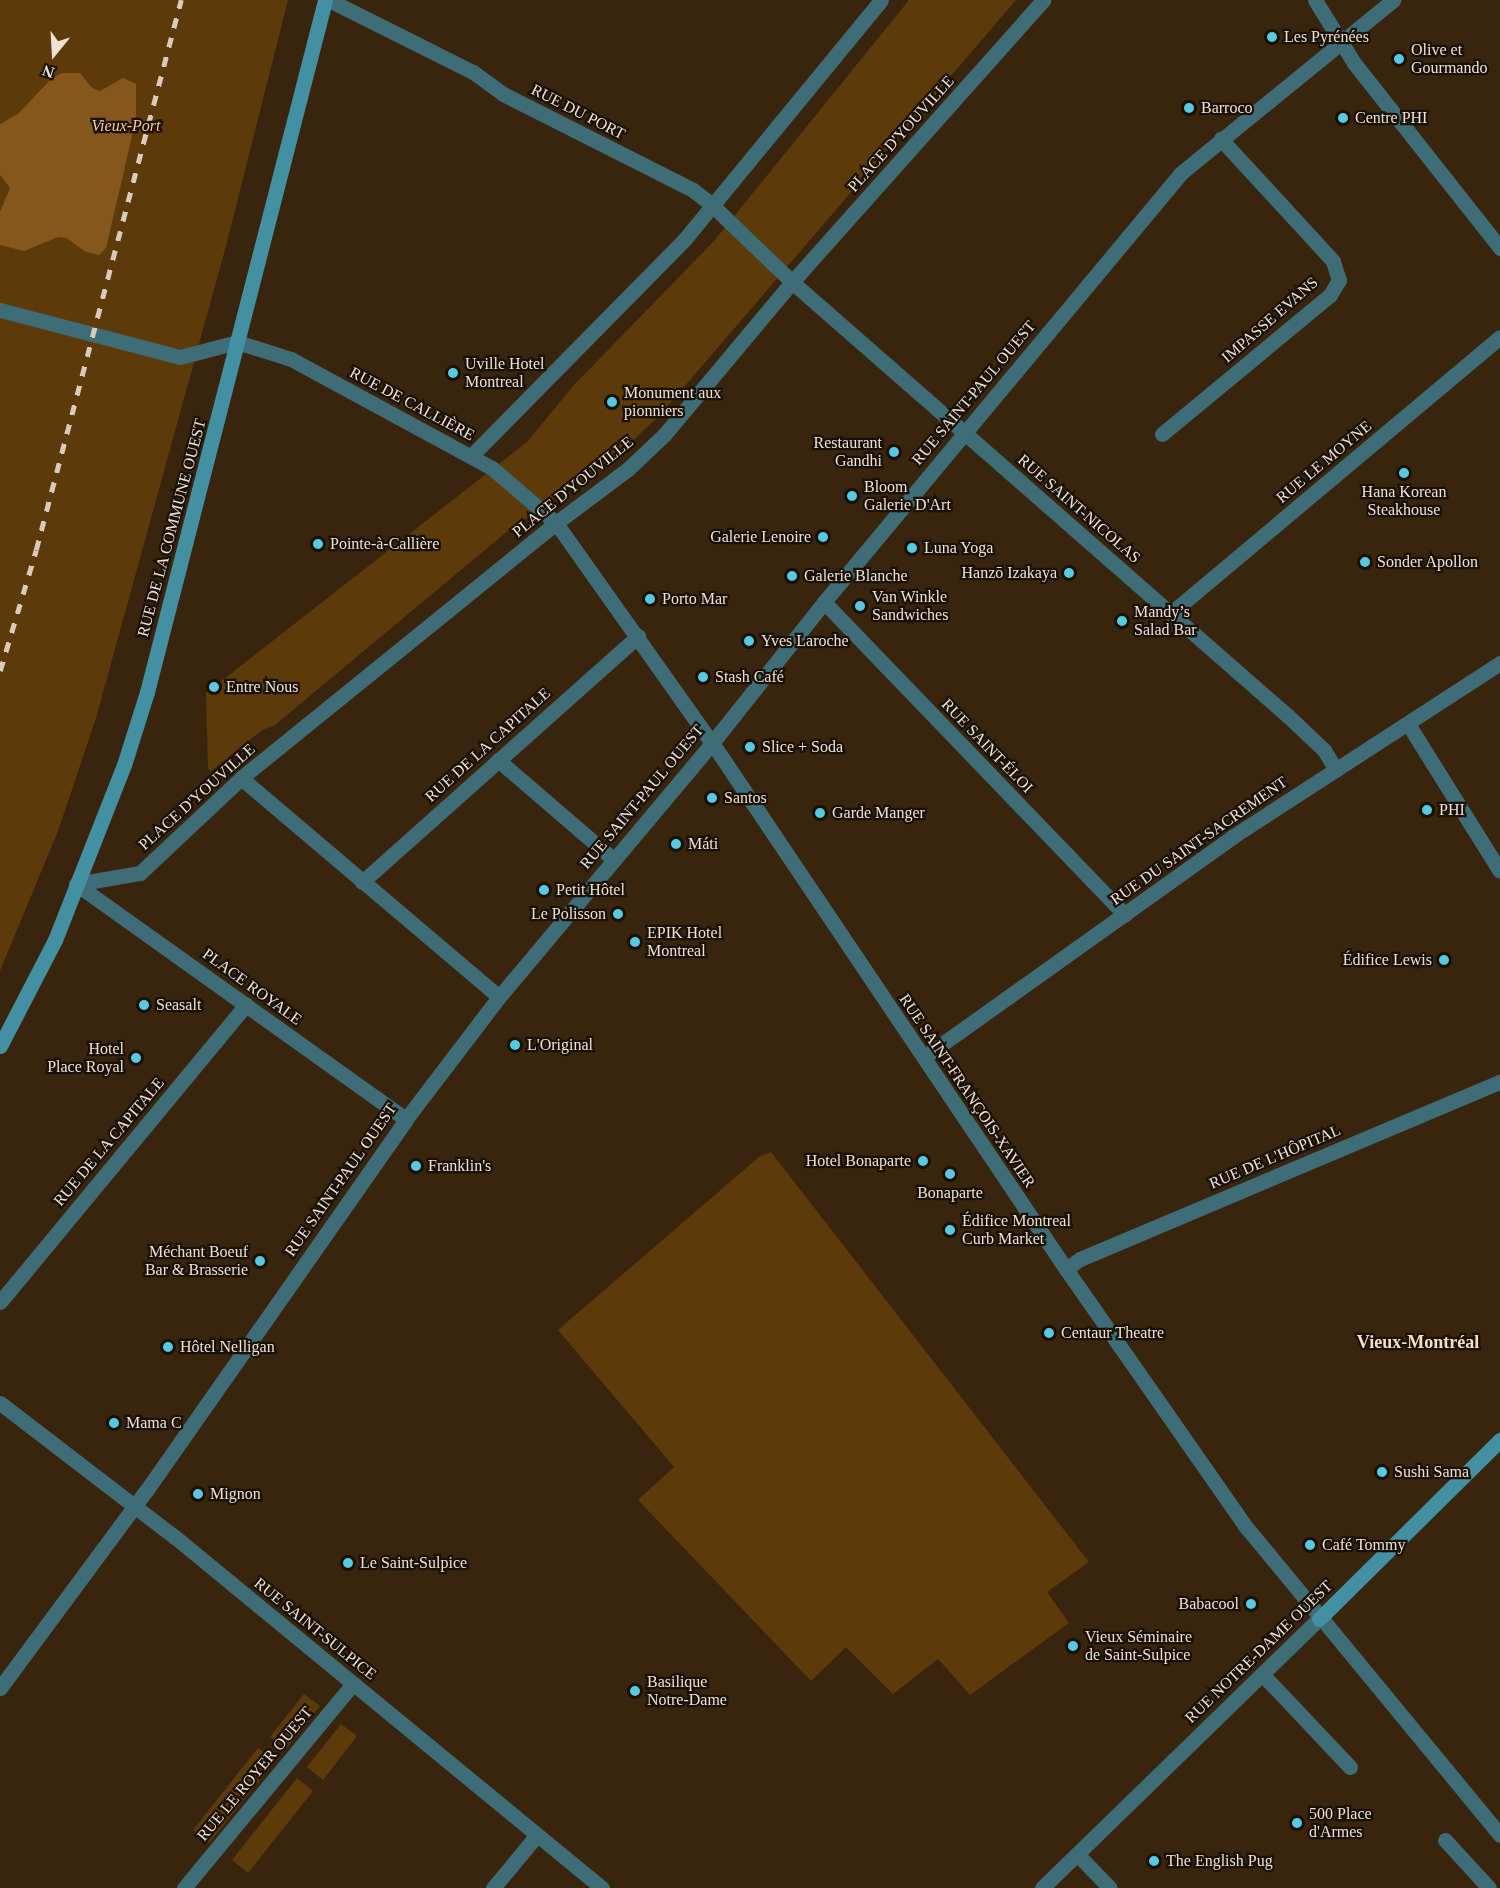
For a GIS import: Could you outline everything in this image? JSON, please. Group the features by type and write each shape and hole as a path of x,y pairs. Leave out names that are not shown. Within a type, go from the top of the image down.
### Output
{"street":[{"name":"RUE DU PORT","path":"327,0 472,72 503,94 693,190 712,205 792,282"},
{"name":"RUE DE LA COMMUNE OUEST","path":"0,1046 56,940 124,765 147,692 327,0"},
{"path":"471,456 684,240 881,0"},
{"name":"PLACE D'YOUVILLE","path":"76,884 140,873 241,778 556,523 628,469 664,435 792,282 1043,0"},
{"path":"1315,0 1354,63 1500,248"},
{"name":"RUE SAINT-PAUL OUEST","path":"0,1688 135,1507 406,1119 499,997 712,743 964,432 1181,173 1393,0"},
{"name":"IMPASSE EVANS","path":"1162,434 1329,295 1338,280 1333,261 1221,139"},
{"name":"RUE SAINT-NICOLAS","path":"792,282 1317,743 1336,770"},
{"path":"0,310 180,357 237,342"},
{"name":"RUE LE MOYNE","path":"1171,614 1500,338"},
{"name":"RUE DE CALLIÈRE","path":"237,342 291,359 471,456 492,468 556,523"},
{"name":"RUE SAINT-FRANÇOIS-XAVIER","path":"556,523 712,743 1066,1269 1247,1528 1319,1619 1500,1835"},
{"name":"RUE SAINT-ÉLOI","path":"824,602 1125,915"},
{"name":"RUE DE LA CAPITALE","path":"362,882 638,636"},
{"name":"RUE DU SAINT-SACREMENT","path":"924,1057 1232,837 1500,663"},
{"path":"1408,724 1500,871"},
{"path":"498,760 613,859"},
{"path":"241,778 499,997"},
{"name":"PLACE ROYALE","path":"76,884 406,1119"},
{"name":"RUE DE LA CAPITALE","path":"0,1302 246,1005"},
{"name":"RUE DE L'HÔPITAL","path":"1066,1269 1080,1259 1500,1082"},
{"name":"RUE SAINT-SULPICE","path":"0,1403 135,1507 602,1888"},
{"name":"RUE NOTRE-DAME OUEST","path":"1042,1888 1500,1440"},
{"path":"1262,1674 1350,1767"},
{"name":"RUE LE ROYER OUEST","path":"184,1888 353,1684"},
{"path":"493,1888 537,1835"},
{"path":"1445,1840 1489,1888"},
{"path":"1077,1854 1110,1888"}],"green space":[{"name":"Vieux-Port","path":"0,0 288,0 226,246 96,718 58,831 0,971"},
{"path":"909,0 1016,0 659,416 624,449 509,530 275,725 262,730 211,771 208,769 206,693 527,442 574,385 714,241"},
{"path":"62,73 80,73 92,88 100,91 123,78 136,84 136,119 106,248 99,255 84,251 67,238 58,237 24,251 0,245 0,212 10,188 0,175 0,124 18,114 51,79"},
{"name":"Vieux Séminaire de Saint-Sulpice","path":"771,1152 1089,1562 1047,1592 1069,1623 970,1695 938,1659 893,1694 846,1647 811,1681 638,1500 674,1467 558,1330 759,1157"},
{"path":"304,1694 320,1706 286,1749 270,1737"},
{"path":"341,1724 357,1736 323,1780 307,1767"},
{"path":"258,1748 275,1761 209,1843 193,1830"},
{"path":"297,1778 313,1791 248,1873 232,1860"}],"railway":[{"path":"0,671 36,550 181,0"}],"place":[{"name":"Les Pyrénées","path":"1272,37"},
{"name":"Olive et Gourmando","path":"1399,59"},
{"name":"Barroco","path":"1189,108"},
{"name":"Centre PHI","path":"1343,118"},
{"name":"Uville Hotel Montreal","path":"453,373"},
{"name":"Monument aux pionniers","path":"612,402"},
{"name":"Restaurant Gandhi","path":"894,452"},
{"name":"Hana Korean Steakhouse","path":"1404,473"},
{"name":"Bloom Galerie D'Art","path":"852,496"},
{"name":"Galerie Lenoire","path":"823,537"},
{"name":"Pointe-à-Callière","path":"318,544"},
{"name":"Luna Yoga","path":"912,548"},
{"name":"Sonder Apollon","path":"1365,562"},
{"name":"Hanzō Izakaya","path":"1069,573"},
{"name":"Galerie Blanche","path":"792,576"},
{"name":"Porto Mar","path":"650,599"},
{"name":"Van Winkle Sandwiches","path":"860,606"},
{"name":"Mandy’s Salad Bar","path":"1122,621"},
{"name":"Yves Laroche","path":"749,641"},
{"name":"Stash Café","path":"703,677"},
{"name":"Entre Nous","path":"214,687"},
{"name":"Slice + Soda","path":"750,747"},
{"name":"Santos","path":"712,798"},
{"name":"PHI","path":"1427,810"},
{"name":"Garde Manger","path":"820,813"},
{"name":"Máti","path":"676,844"},
{"name":"Petit Hôtel","path":"544,890"},
{"name":"Le Polisson","path":"618,914"},
{"name":"EPIK Hotel Montreal","path":"635,942"},
{"name":"Édifice Lewis","path":"1444,960"},
{"name":"Seasalt","path":"144,1005"},
{"name":"L'Original","path":"515,1045"},
{"name":"Hotel Place Royal","path":"136,1058"},
{"name":"Hotel Bonaparte","path":"923,1161"},
{"name":"Franklin's","path":"416,1166"},
{"name":"Bonaparte","path":"950,1174"},
{"name":"Édifice Montreal Curb Market","path":"950,1230"},
{"name":"Méchant Boeuf Bar & Brasserie","path":"260,1261"},
{"name":"Centaur Theatre","path":"1049,1333"},
{"name":"Hôtel Nelligan","path":"168,1347"},
{"name":"Mama C","path":"114,1423"},
{"name":"Sushi Sama","path":"1382,1472"},
{"name":"Mignon","path":"198,1494"},
{"name":"Café Tommy","path":"1310,1545"},
{"name":"Le Saint-Sulpice","path":"348,1563"},
{"name":"Babacool","path":"1251,1604"},
{"name":"Vieux Séminaire de Saint-Sulpice","path":"1073,1646"},
{"name":"Basilique Notre-Dame","path":"635,1691"},
{"name":"500 Place d'Armes","path":"1297,1823"},
{"name":"The English Pug","path":"1154,1861"}],"district":[{"name":"Vieux-Montréal","path":"1418,1342"}]}
